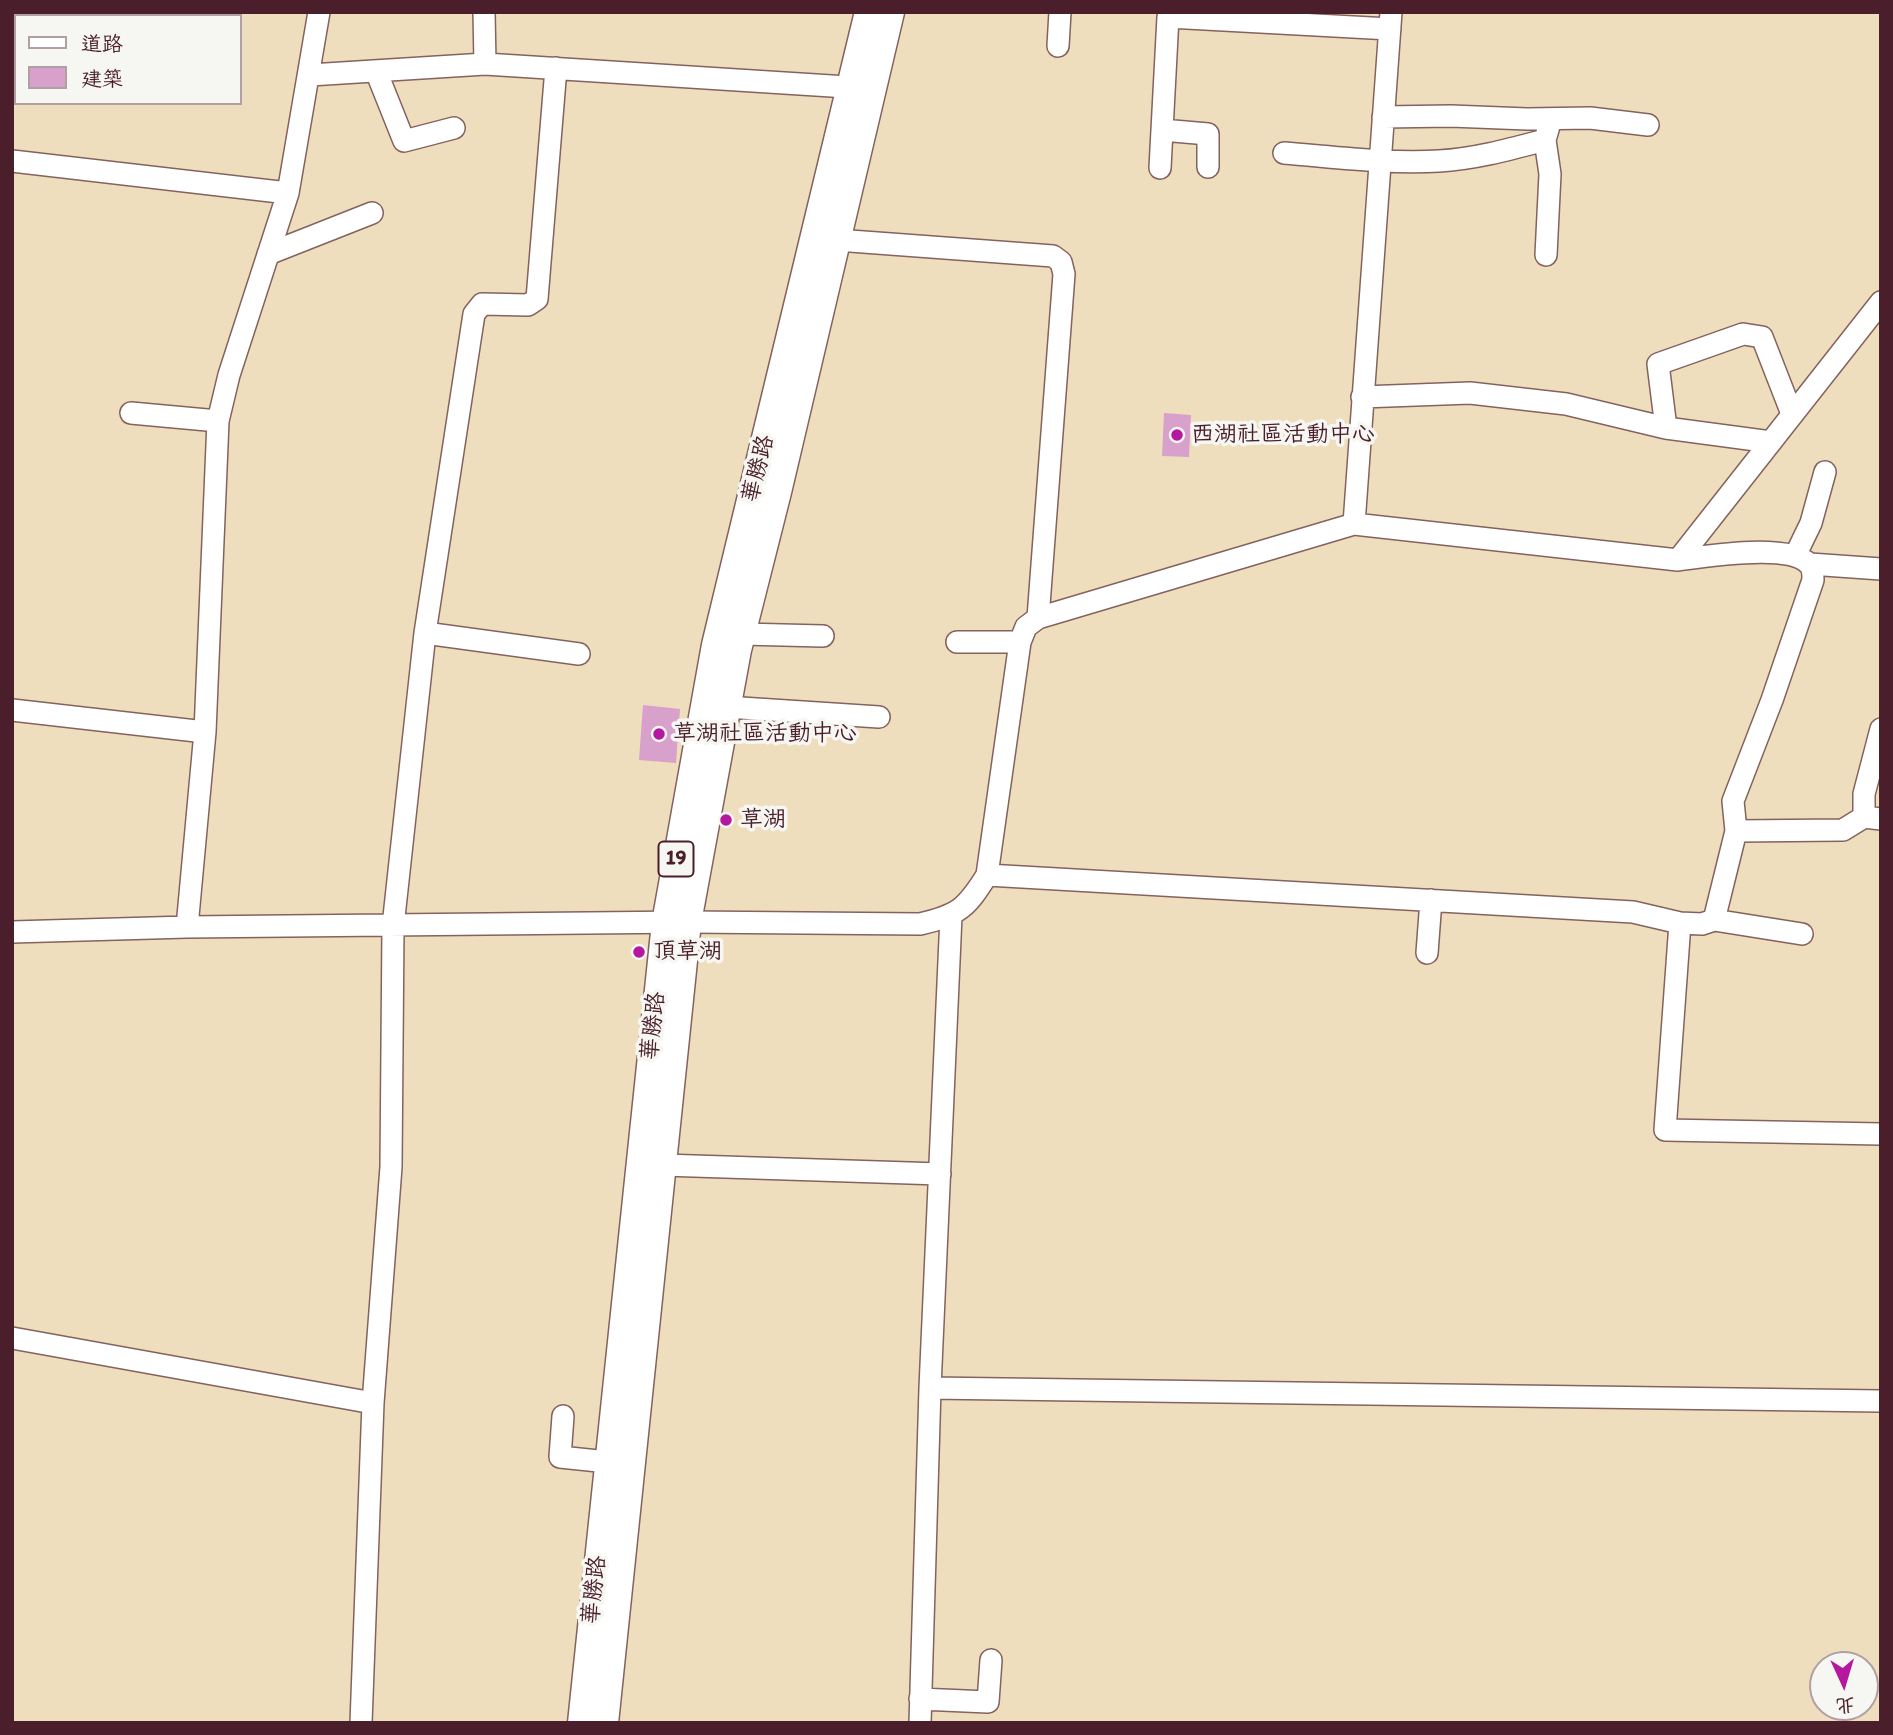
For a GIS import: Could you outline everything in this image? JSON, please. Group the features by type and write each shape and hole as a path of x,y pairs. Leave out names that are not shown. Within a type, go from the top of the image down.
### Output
{"main road":[{"name":"華勝路","path":"605,1723 663,1166 676,922 726,708 825,239 861,88 869,12"},
{"name":"華勝路","path":"861,88 891,12"},
{"name":"華勝路","path":"581,1723 608,1462 676,922 715,645 825,239"}],"street":[{"path":"187,927 205,732 218,421 229,375 288,193 319,12"},
{"path":"484,12 485,64"},
{"path":"1058,46 1060,12"},
{"path":"1160,168 1168,17 1390,21 1354,524"},
{"path":"310,75 485,64 861,88"},
{"path":"361,1723 373,1403 391,1167 393,926 425,633 474,314 482,304 528,305 537,299 556,68"},
{"path":"376,71 404,141 454,128"},
{"path":"1383,117 1590,118 1648,125"},
{"path":"1546,255 1550,174 1545,140 1551,119"},
{"path":"1162,130 1208,134 1208,167"},
{"path":"1283,153 1441,161 1545,140"},
{"path":"12,161 288,193"},
{"path":"268,254 372,213"},
{"path":"825,239 1053,256 1061,262 1064,274 1038,618"},
{"path":"1678,560 1881,302"},
{"path":"1666,428 1657,364 1742,334 1762,337 1792,414"},
{"path":"1362,397 1470,393 1566,404 1666,428 1771,442"},
{"path":"131,413 218,421"},
{"path":"1802,560 1825,472"},
{"path":"12,932 187,927 676,922 920,924 951,916 973,898 987,875 1020,642 1026,627 1038,618 1354,524 1678,560 1744,552 1881,569"},
{"path":"1714,920 1736,831 1732,801 1772,700 1812,580 1813,572 1802,560"},
{"path":"425,633 579,654"},
{"path":"742,634 823,636"},
{"path":"957,642 1020,642"},
{"path":"726,708 878,718"},
{"path":"12,710 205,732"},
{"path":"1736,831 1843,830 1872,818 1864,794 1881,729"},
{"path":"987,875 1633,912 1681,923 1702,924 1714,920 1802,934"},
{"path":"1427,953 1431,901"},
{"path":"920,1723 930,1388 951,916"},
{"path":"1681,923 1665,1130 1881,1134"},
{"path":"663,1166 940,1174"},
{"path":"12,1338 373,1403"},
{"path":"930,1388 1881,1401"},
{"path":"563,1416 560,1457 608,1462"},
{"path":"920,1699 988,1702 991,1660"}],"building":[{"name":"西湖社區活動中心","path":"1164,413 1191,415 1189,457 1162,456"},
{"name":"草湖社區活動中心","path":"643,705 680,709 676,763 639,760"}],"place":[{"name":"西湖社區活動中心","path":"1177,435"},
{"name":"草湖社區活動中心","path":"659,734"},
{"name":"草湖","path":"726,820"},
{"name":"頂草湖","path":"639,952"}]}
